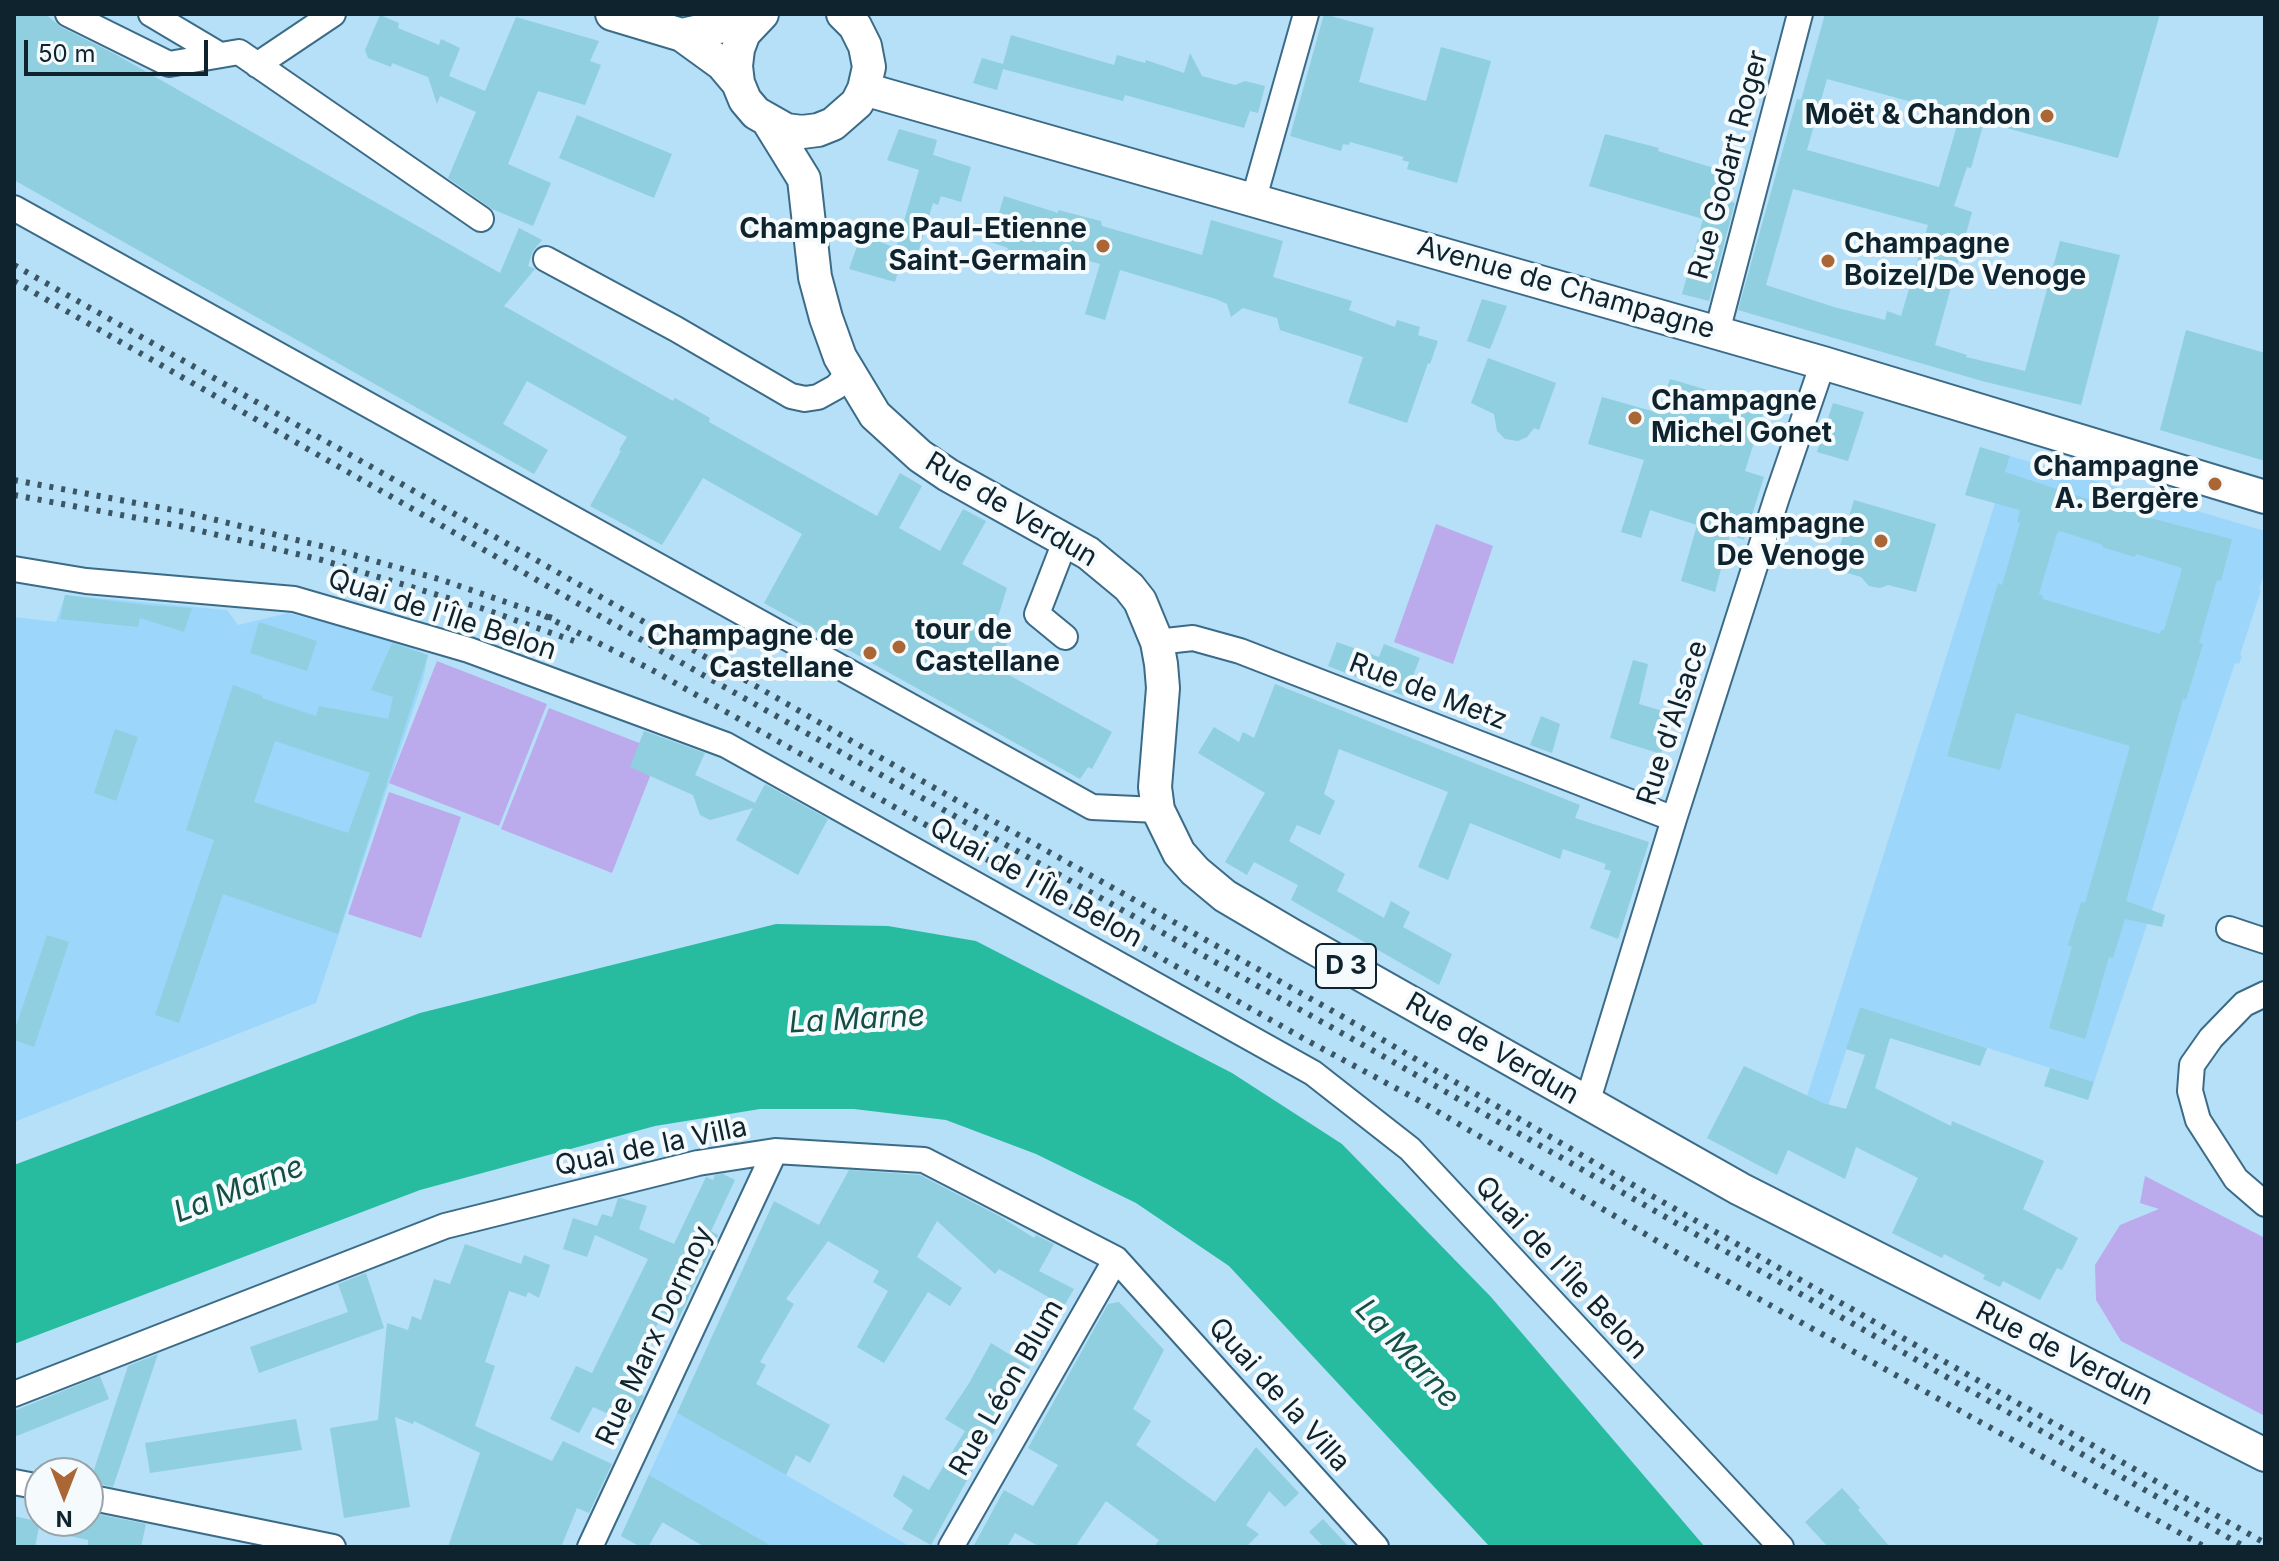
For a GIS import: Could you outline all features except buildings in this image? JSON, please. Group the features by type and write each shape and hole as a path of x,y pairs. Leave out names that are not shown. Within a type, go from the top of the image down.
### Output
{"main road":[{"path":"612,14 682,35 722,64 738,83"},
{"path":"770,124 802,132 818,130 833,124 857,103 869,67 865,46 855,26 843,14"},
{"path":"682,35 758,16"},
{"path":"738,83 738,49 744,33 758,16"},
{"name":"Rue de Verdun","path":"738,83 745,100 770,124 804,179 815,277 826,318 849,373 875,415 920,456 948,475 1088,553 1129,587 1140,601 1157,642 1163,688 1155,787 1158,810 1179,853 1195,871 1225,896 1740,1189 2265,1455"},
{"name":"Avenue de Champagne","path":"864,89 1717,332 2265,497"},
{"path":"804,179 833,124"}],"street":[{"path":"68,14 169,64 239,52 481,219"},
{"path":"151,14 220,55"},
{"path":"257,65 333,14"},
{"path":"1254,198 1306,14"},
{"name":"Rue Godart Roger","path":"1717,332 1800,14"},
{"path":"14,208 1092,807 1158,810"},
{"path":"546,259 791,396 805,399 818,397 836,387 849,373"},
{"name":"Rue d'Alsace","path":"1587,1103 1674,819 1823,363"},
{"path":"1065,637 1037,614 1066,539"},
{"name":"Quai de l'Île Belon","path":"14,569 86,581 294,599 469,650 726,745 1313,1073 1410,1149 1781,1547"},
{"path":"14,588 59,577"},
{"name":"Rue de Metz","path":"1157,642 1193,638 1240,651 1674,819"},
{"path":"2229,929 2265,941"},
{"path":"2265,994 2244,1004 2211,1038 2192,1065 2190,1091 2198,1120 2236,1179 2265,1204"},
{"name":"Quai de la Villa","path":"14,1394 445,1226 698,1163 775,1151 924,1160 1116,1259 1376,1547"},
{"name":"Rue Marx Dormoy","path":"590,1547 775,1151"},
{"name":"Rue Léon Blum","path":"951,1547 1116,1259"},
{"path":"104,1500 333,1547"}],"shaded area":[{"path":"2010,456 2265,531 2265,572 2261,590 2242,656 2239,664 2235,663 2094,1082 1860,1007 1823,1122 1802,1112"},
{"path":"1436,524 1493,546 1453,664 1394,642"},
{"path":"65,595 227,610 238,625 288,613 390,639 428,655 423,680 316,1003 14,1122 14,617 56,622"},
{"path":"437,661 547,704 499,826 389,783"},
{"path":"549,708 660,751 612,873 501,829"},
{"path":"389,792 461,817 421,938 348,914"},
{"path":"2145,1176 2265,1238 2265,1416 2121,1341 2096,1300 2095,1265 2120,1225 2159,1209 2140,1203"},
{"path":"677,1413 911,1547 705,1547 663,1522 648,1547 641,1547 621,1536"}],"water":[{"name":"La Marne","path":"776,924 888,926 976,941 1232,1073 1342,1144 1491,1297 1705,1547 1490,1547 1229,1266 1136,1203 1036,1154 946,1120 854,1109 760,1109 655,1126 420,1190 14,1344 14,1165 420,1013"}],"railway":[{"path":"14,265 2265,1543"},
{"path":"14,281 703,675 1381,1055 2245,1547"},
{"path":"14,480 184,512 329,548 442,580 555,619"},
{"path":"14,495 180,526 322,560 481,608 574,641"},
{"path":"545,616 654,671 1308,1041 1418,1100 1696,1264 2205,1547"}],"place":[{"name":"Moёt & Chandon","path":"2047,116"},
{"name":"Champagne Paul-Etienne Saint-Germain","path":"1103,246"},
{"name":"Champagne Boizel/De Venoge","path":"1828,261"},
{"name":"Champagne Michel Gonet","path":"1635,418"},
{"name":"Champagne A. Bergère","path":"2215,484"},
{"name":"Champagne De Venoge","path":"1881,541"},
{"name":"tour de Castellane","path":"899,647"},
{"name":"Champagne de Castellane","path":"870,653"}]}
